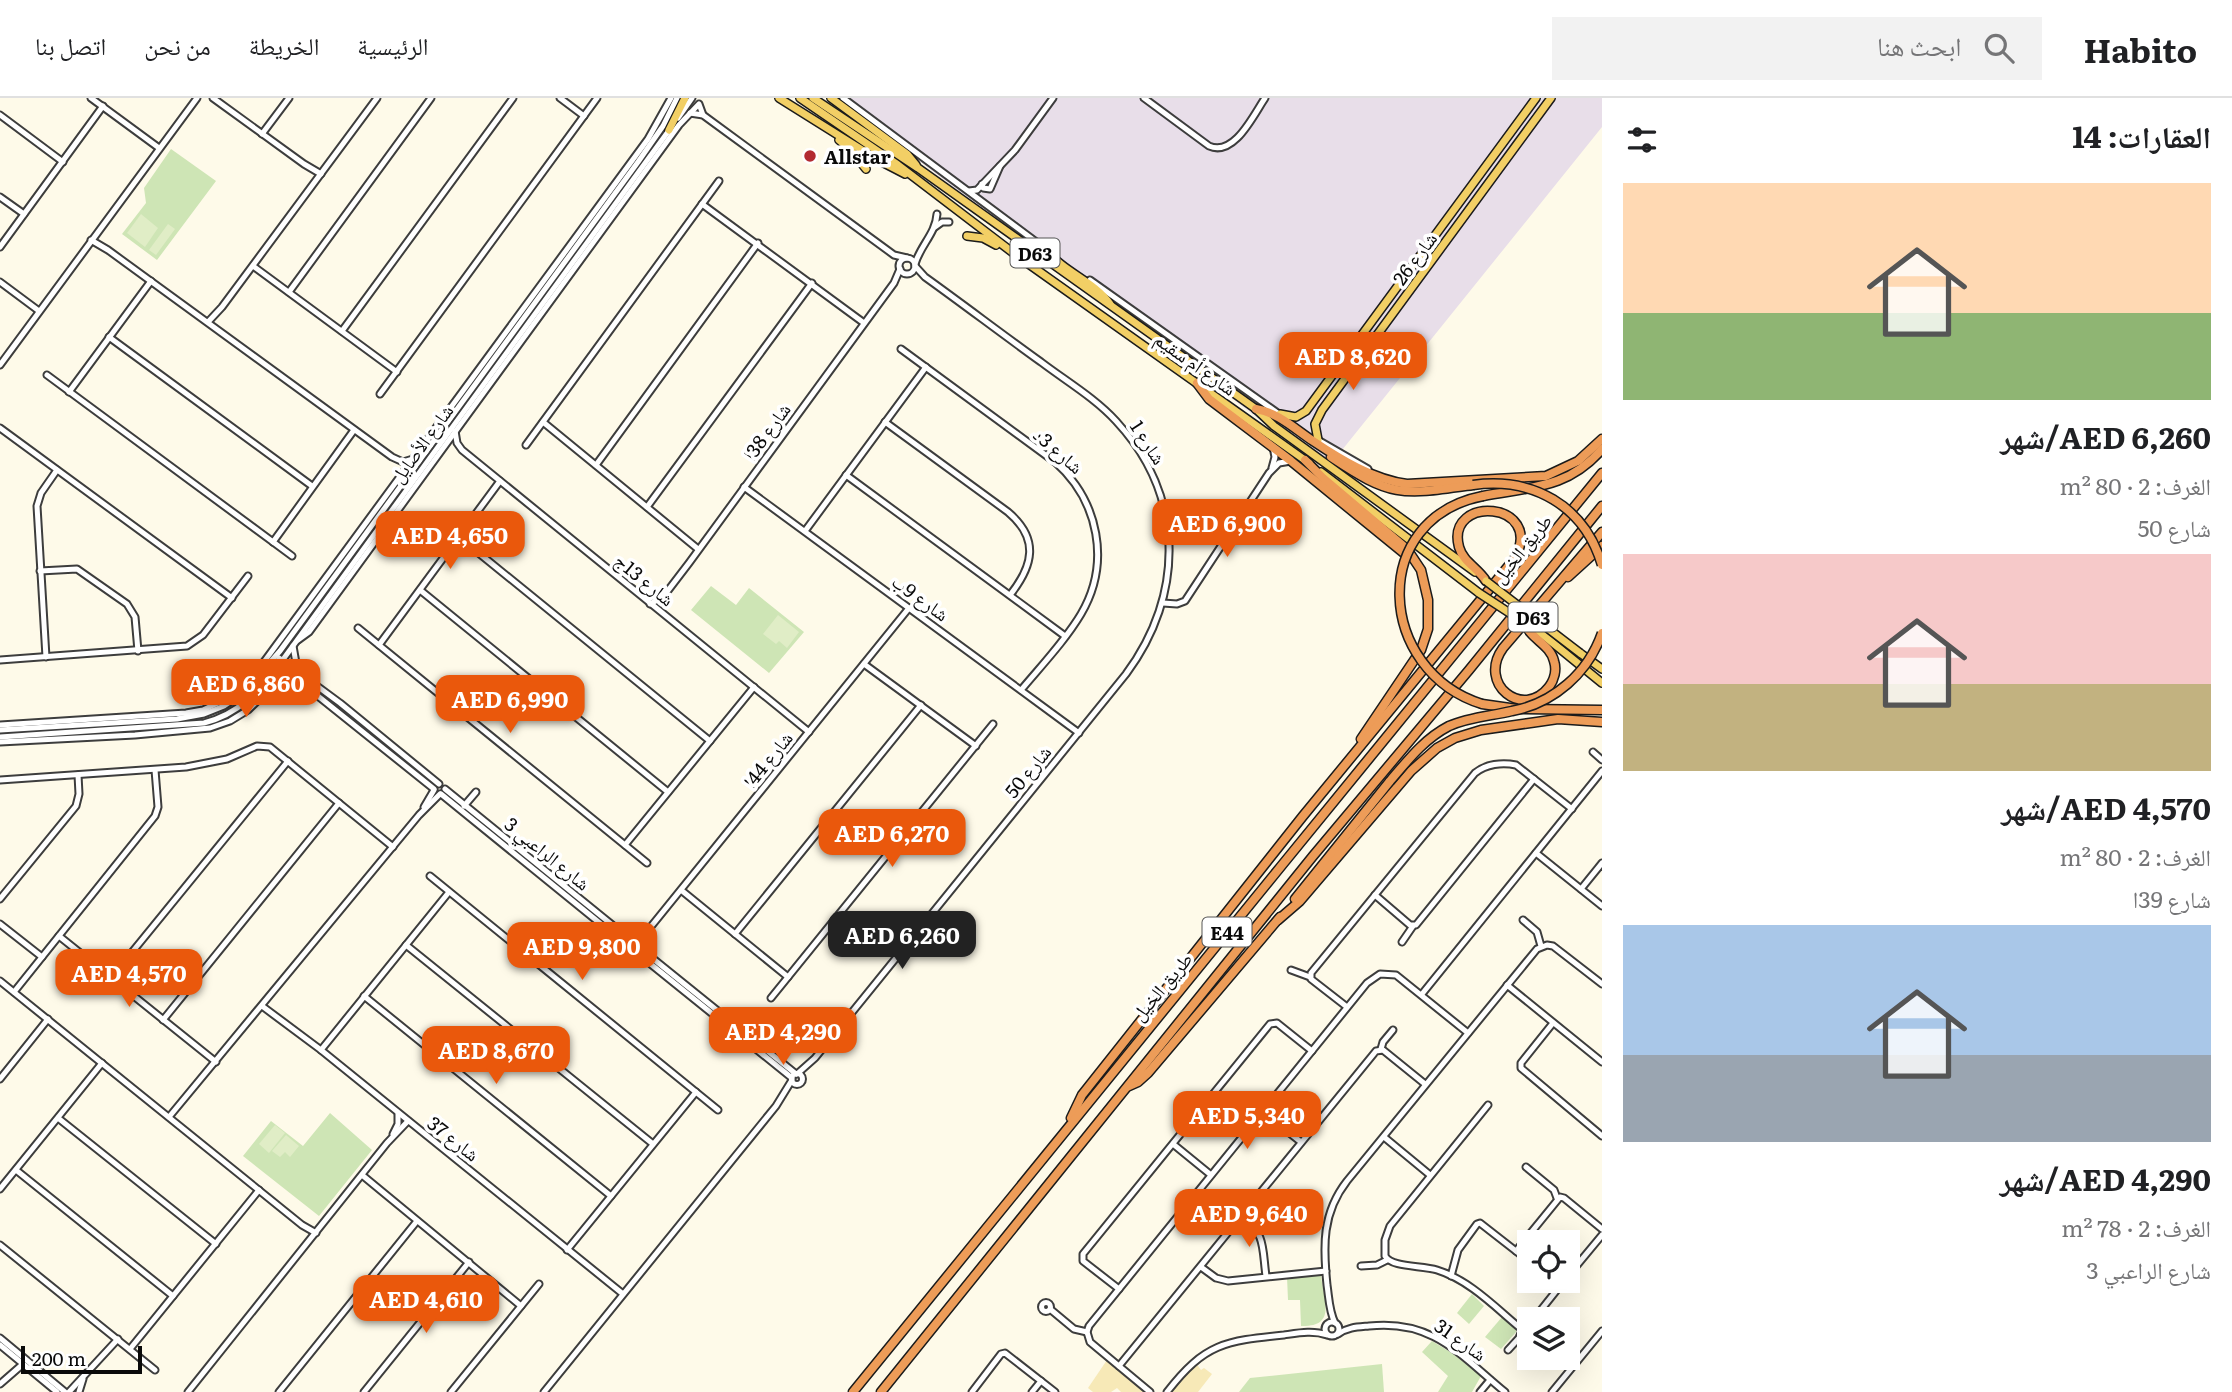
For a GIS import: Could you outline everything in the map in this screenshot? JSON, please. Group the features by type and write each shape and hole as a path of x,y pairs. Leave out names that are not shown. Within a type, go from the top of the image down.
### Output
{"highway":[{"path":"1197,383 1206,396 1399,549 1415,567 1425,586"},
{"path":"1258,411 1272,414 1328,451 1376,475 1399,483 1538,477 1570,466 1602,439"},
{"path":"1258,411 1271,416 1354,473 1382,488 1409,492 1512,483 1533,489 1554,500 1583,527 1594,544 1602,565"},
{"path":"1602,449 1586,466 1555,483 1483,496 1446,509 1423,530 1404,561 1399,592 1404,630 1422,663 1449,689 1482,704 1505,708 1602,710"},
{"path":"1305,460 1407,549 1418,564 1429,607 1429,622 1421,650 1377,717 1339,767 1334,780"},
{"name":"طريق الخيل","path":"853,1392 1069,1123 1602,473"},
{"name":"طريق الخيل","path":"881,1392 1320,846 1469,670 1602,506"},
{"path":"1069,1123 1077,1103 1090,1085 1517,555 1520,539 1517,526 1506,514 1481,510 1469,516 1461,526 1458,540 1463,556 1486,581"},
{"path":"1525,623 1528,631 1550,651 1555,667 1553,679 1547,689 1537,697 1524,700 1512,697 1501,689 1495,678 1495,663 1503,648 1602,531"},
{"path":"1540,603 1602,546"},
{"path":"1128,1086 1148,1073 1278,920 1419,747 1447,728 1468,719 1520,709 1552,695 1585,666 1602,633"},
{"path":"1540,709 1602,716"},
{"path":"1278,920 1300,901 1411,771 1437,748 1455,738 1480,730 1558,719 1602,722"}],"main road":[{"path":"669,130 685,98"},
{"path":"779,98 886,164 915,178"},
{"name":"شارع أم سقيم","path":"800,98 1305,460 1479,593 1543,634 1602,683"},
{"name":"شارع أم سقيم","path":"813,98 918,168 1258,411 1282,432 1600,667"},
{"path":"831,98 907,154 918,168"},
{"name":"شارع 26","path":"1280,414 1296,417 1306,411 1536,98"},
{"name":"شارع 26","path":"1318,440 1315,426 1318,416 1551,98"},
{"path":"850,111 876,122"},
{"path":"823,125 850,149 866,169"},
{"path":"1464,197 1458,208 1465,216"},
{"path":"967,236 986,240 1016,255"},
{"path":"1046,250 1100,292 1112,308"},
{"path":"1368,326 1366,338 1372,342"}],"street":[{"path":"92,98 159,148"},
{"path":"213,98 319,176"},
{"path":"262,134 289,98"},
{"path":"210,324 377,98"},
{"path":"289,292 431,98"},
{"path":"342,331 513,98"},
{"path":"560,98 584,116"},
{"path":"380,394 597,98"},
{"path":"216,707 249,680 304,612 650,140 671,98"},
{"name":"شارع الأصايل","path":"362,534 429,447 650,140 663,126 677,98"},
{"name":"شارع الأصايل","path":"382,526 692,98"},
{"path":"843,98 1046,250 1318,440 1376,475"},
{"path":"966,190 977,190 1015,150 1053,98"},
{"path":"1144,98 1209,146 1221,149 1234,141 1265,98"},
{"path":"0,365 195,99"},
{"path":"0,742 204,723 228,715 242,706 266,682 295,643 309,632 382,526 690,113 699,104 704,115"},
{"path":"0,247 103,106"},
{"path":"690,113 704,115 894,255 908,258 920,249"},
{"path":"0,116 63,162"},
{"path":"982,184 983,188 990,189 1002,163"},
{"path":"526,445 719,181"},
{"path":"0,197 24,215"},
{"path":"702,204 864,324"},
{"path":"935,227 937,214"},
{"path":"915,265 920,249 935,227 942,222 949,222"},
{"path":"92,239 392,457 405,462 429,447"},
{"path":"596,465 758,243"},
{"path":"894,255 900,267"},
{"name":"شارع 1","path":"908,258 925,277 1099,406 1131,439 1156,482 1166,517 1169,563 1163,603 1153,631 1138,657 1079,733"},
{"name":"شارع 38ا","path":"894,284 901,261 908,258"},
{"name":"شارع 38ا","path":"650,604 663,597 894,284 915,265"},
{"path":"253,266 397,372"},
{"path":"568,269 577,266"},
{"name":"شارع 1","path":"900,267 908,273 925,277"},
{"path":"69,392 150,281"},
{"path":"646,507 812,283"},
{"path":"1,286 39,311"},
{"path":"529,330 531,319"},
{"path":"109,337 313,486"},
{"name":"شارع 3د","path":"901,349 1055,462 1075,483 1086,502 1097,536 1096,572 1087,601 1065,636 1021,690"},
{"path":"805,531 926,367"},
{"path":"47,376 292,556"},
{"path":"543,422 698,549"},
{"path":"885,422 1018,522 1029,542 1030,558 1023,579 1010,596"},
{"path":"0,437 2,429 232,598"},
{"path":"273,542 354,430"},
{"path":"455,431 457,443 462,450"},
{"path":"440,451 449,447 462,450"},
{"path":"1163,603 1177,604 1185,600 1269,473 1275,460 1273,447"},
{"name":"شارع 13ج","path":"462,450 809,732"},
{"path":"392,457 400,468 399,480"},
{"path":"1269,473 1279,463 1291,461"},
{"path":"46,657 37,503 57,470"},
{"path":"846,475 1065,636"},
{"path":"379,645 500,481"},
{"name":"شارع 9ب","path":"744,487 1079,733"},
{"path":"459,537 710,741"},
{"path":"40,571 77,569 127,604 135,617 138,651"},
{"path":"0,660 183,648 203,635 248,576"},
{"path":"420,590 668,792"},
{"name":"شارع 38ا","path":"661,612 663,597"},
{"name":"شارع 44ا","path":"636,946 909,608"},
{"path":"0,727 180,714 216,707 248,689 274,658 304,612"},
{"path":"358,628 647,863"},
{"path":"295,643 296,663 307,679"},
{"name":"شارع الراعبي 3","path":"274,658 307,679 453,803 651,957 782,1067"},
{"name":"شارع الراعبي 3","path":"281,663 295,679 422,779 464,806 794,1077"},
{"path":"864,664 975,746"},
{"path":"266,682 281,676 295,679"},
{"path":"0,737 135,735 211,728 248,710 278,681 295,679"},
{"path":"625,845 754,687"},
{"path":"735,934 921,705"},
{"path":"771,998 993,724"},
{"name":"شارع 50","path":"776,1106 801,1082 815,1058 1079,733"},
{"path":"0,780 206,764 227,759 259,745 270,747 393,847"},
{"path":"1593,752 1602,760"},
{"path":"111,978 288,761"},
{"path":"1310,977 1479,769 1511,764 1521,768 1572,809"},
{"path":"14,992 155,816 158,807 155,770"},
{"path":"1422,994 1602,771"},
{"path":"0,900 76,806 79,794 78,775"},
{"path":"422,779 429,803"},
{"path":"1402,942 1534,779"},
{"path":"170,1118 439,790"},
{"path":"464,806 476,792"},
{"path":"163,1020 339,803"},
{"path":"429,803 453,803"},
{"path":"1536,853 1602,906"},
{"path":"1581,889 1602,863"},
{"path":"430,876 718,1110"},
{"path":"681,890 788,977"},
{"path":"321,1050 449,892"},
{"path":"1375,895 1413,926"},
{"path":"1523,920 1537,932 1541,946"},
{"path":"0,924 41,957"},
{"path":"621,933 644,936 651,957"},
{"path":"59,936 216,1062"},
{"path":"406,945 653,1144"},
{"path":"1327,1335 1330,1310 1324,1240 1331,1209 1340,1189 1541,946 1559,949 1602,984"},
{"path":"1316,968 1313,975 1316,982"},
{"path":"1291,970 1310,977 1347,1007"},
{"path":"1150,1392 1090,1342 1087,1332 1089,1326 1367,983 1380,974 1396,975 1468,1032"},
{"path":"0,981 314,1235"},
{"path":"1507,985 1602,1062"},
{"path":"364,996 611,1196"},
{"name":"شارع 37","path":"264,1004 622,1295"},
{"path":"1,1074 48,1019"},
{"path":"1119,1289 1082,1256 1273,1022 1312,1051"},
{"path":"1553,1023 1521,1063 1522,1071 1602,1136"},
{"path":"1119,1366 1376,1051 1381,1049 1383,1042 1393,1031"},
{"path":"1381,1049 1425,1084"},
{"name":"شارع 50","path":"544,1392 776,1106 794,1077 815,1058"},
{"path":"0,1189 102,1063"},
{"path":"786,1091 782,1067 806,1066"},
{"path":"794,1077 801,1082"},
{"path":"794,1077 801,1082"},
{"path":"567,1250 696,1092"},
{"path":"1387,1260 1385,1240 1390,1226 1488,1105"},
{"path":"1263,1112 1301,1142"},
{"path":"390,1140 397,1127 398,1114"},
{"path":"58,1118 216,1244"},
{"path":"188,1392 408,1121"},
{"path":"1384,1137 1430,1175"},
{"path":"1173,1144 1211,1175"},
{"path":"1526,1167 1554,1190 1557,1198"},
{"path":"16,1170 173,1296"},
{"path":"362,1175 521,1306"},
{"path":"130,1349 260,1191"},
{"path":"1557,1198 1564,1198 1602,1229"},
{"path":"1451,1276 1458,1250 1478,1223 1486,1226 1516,1251 1557,1198"},
{"path":"1242,1216 1255,1226 1261,1236 1266,1276"},
{"path":"279,1392 417,1221"},
{"path":"1580,1262 1602,1235"},
{"path":"0,1245 155,1370"},
{"path":"1361,1266 1377,1265 1387,1260"},
{"path":"1387,1260 1393,1264 1421,1266 1451,1276 1517,1324"},
{"path":"364,1392 469,1262"},
{"path":"1201,1267 1216,1278 1228,1281 1326,1271"},
{"path":"452,1392 539,1284"},
{"path":"1544,1307 1555,1293"},
{"path":"1050,1309 1074,1329 1087,1332"},
{"path":"1167,1392 1193,1362 1218,1346 1241,1339 1312,1332 1333,1336 1338,1334 1330,1310"},
{"path":"1312,1332 1327,1324 1336,1323"},
{"name":"شارع 31","path":"1336,1323 1350,1328 1401,1325 1424,1331 1446,1343 1505,1392"},
{"name":"شارع 31","path":"1338,1334 1350,1328"},
{"path":"1562,1392 1554,1390 1602,1331"},
{"path":"0,1338 67,1392 118,1339"},
{"path":"1508,1350 1517,1340"},
{"path":"0,1345 57,1392"},
{"path":"972,1392 1005,1353 1055,1392"},
{"path":"0,1384 23,1364"},
{"path":"79,1392 84,1376"},
{"path":"1480,1392 1490,1380"},
{"path":"1032,1392 1041,1381"}],"shaded area":[{"path":"836,98 1602,98 1602,127 1334,460 1328,456 1321,466"}],"green space":[{"path":"171,149 216,181 157,260 122,234 146,203 144,188"},
{"path":"141,214 158,228 145,247 127,233"},
{"path":"168,224 175,229 156,255 149,250"},
{"path":"711,586 736,605 749,588 804,632 769,673 691,610"},
{"path":"778,615 799,632 787,648 763,634"},
{"path":"330,1113 372,1150 319,1216 243,1156 271,1121 303,1146"},
{"path":"275,1125 285,1133 269,1153 259,1144"},
{"path":"286,1135 299,1146 290,1157 285,1152 280,1157 272,1151"},
{"path":"1318,1273 1321,1276 1326,1311 1320,1322 1301,1326 1300,1300 1288,1300 1287,1277"},
{"path":"1472,1294 1484,1306 1469,1324 1457,1313"},
{"path":"1502,1317 1516,1327 1516,1332 1501,1349 1485,1337"},
{"path":"1432,1341 1481,1376 1472,1392 1438,1392 1448,1376 1422,1352"},
{"path":"1382,1364 1384,1392 1239,1392 1250,1378"}],"sand":[{"path":"1107,1360 1144,1392 1121,1392 1117,1388 1111,1392 1093,1392 1088,1388"},
{"path":"1195,1362 1201,1370 1204,1368 1212,1374 1198,1392 1170,1392"}],"place":[{"name":"Allstar","path":"810,156"}]}
